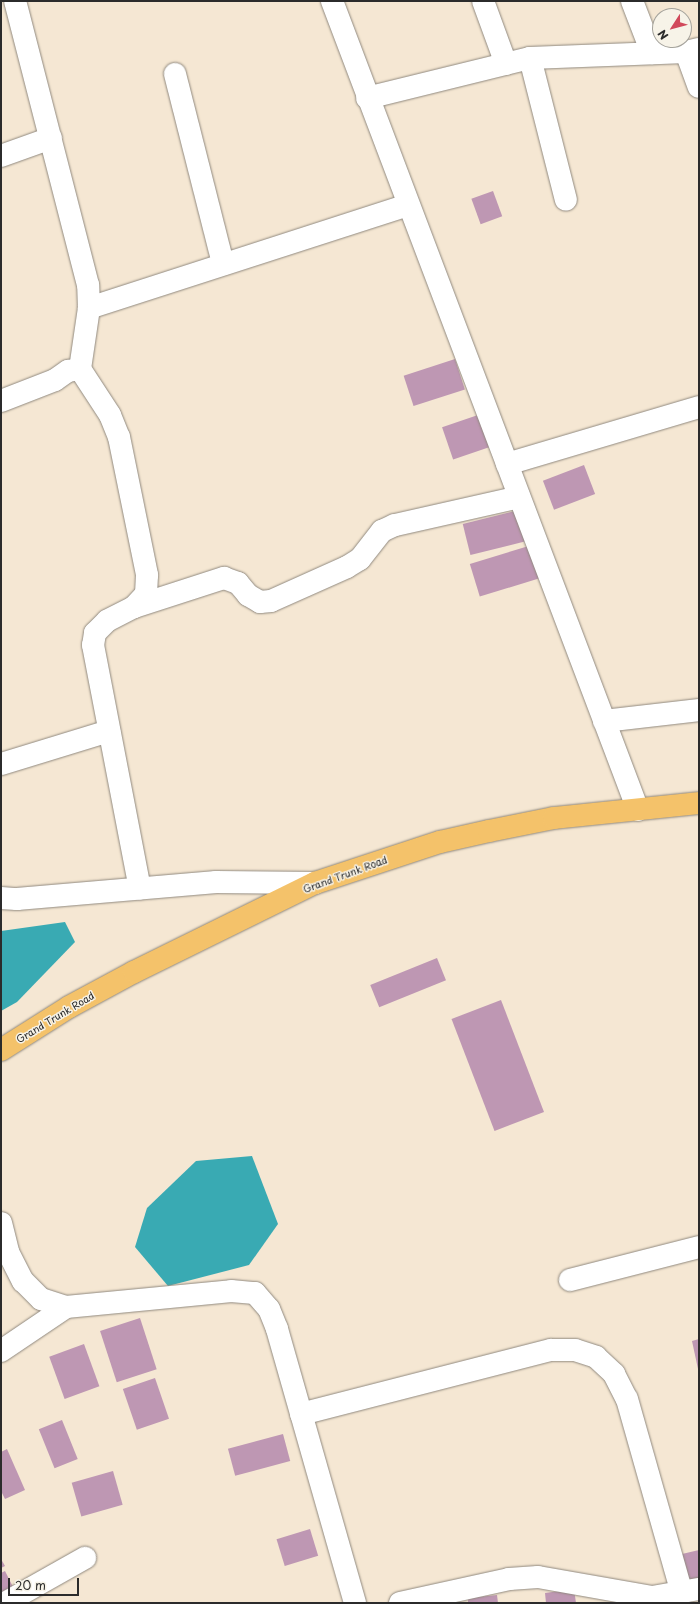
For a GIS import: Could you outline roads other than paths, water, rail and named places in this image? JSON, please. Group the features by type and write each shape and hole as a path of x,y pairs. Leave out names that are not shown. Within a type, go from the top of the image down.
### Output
{"main road":[{"name":"Grand Trunk Road","path":"1,1050 69,1007 134,972 314,883 433,845 489,831 554,818 699,803"}],"street":[{"path":"15,1 88,285 89,308 80,368 110,415 119,437 147,575 146,594 134,608"},
{"path":"332,1 407,205 638,810"},
{"path":"483,1 506,64"},
{"path":"632,1 652,53"},
{"path":"367,98 530,58 693,50 699,87"},
{"path":"530,58 566,200"},
{"path":"174,74 223,264"},
{"path":"1,156 51,138"},
{"path":"89,308 407,205"},
{"path":"1,401 55,380 68,371 80,368"},
{"path":"507,464 699,408"},
{"path":"140,888 93,645 95,632 107,621 134,608 224,578 238,583 248,595 260,602 271,601 347,567 360,559 382,531 395,525 519,497"},
{"path":"604,721 699,710"},
{"path":"1,764 109,732"},
{"path":"1,898 17,899 216,882 314,883"},
{"path":"1,1223 8,1252 23,1281 41,1298 66,1307 231,1291 255,1293 269,1309 301,1414 355,1603"},
{"path":"570,1280 699,1247"},
{"path":"1,1350 66,1307"},
{"path":"301,1414 551,1350 575,1350 596,1357 614,1374 627,1399 690,1591 652,1597 538,1577 509,1579 400,1603"},
{"path":"5,1603 85,1558"}],"water":[{"path":"65,922 75,942 17,1002 1,1011 1,931"},
{"path":"252,1156 278,1224 249,1265 168,1286 135,1247 147,1208 196,1161"}]}
